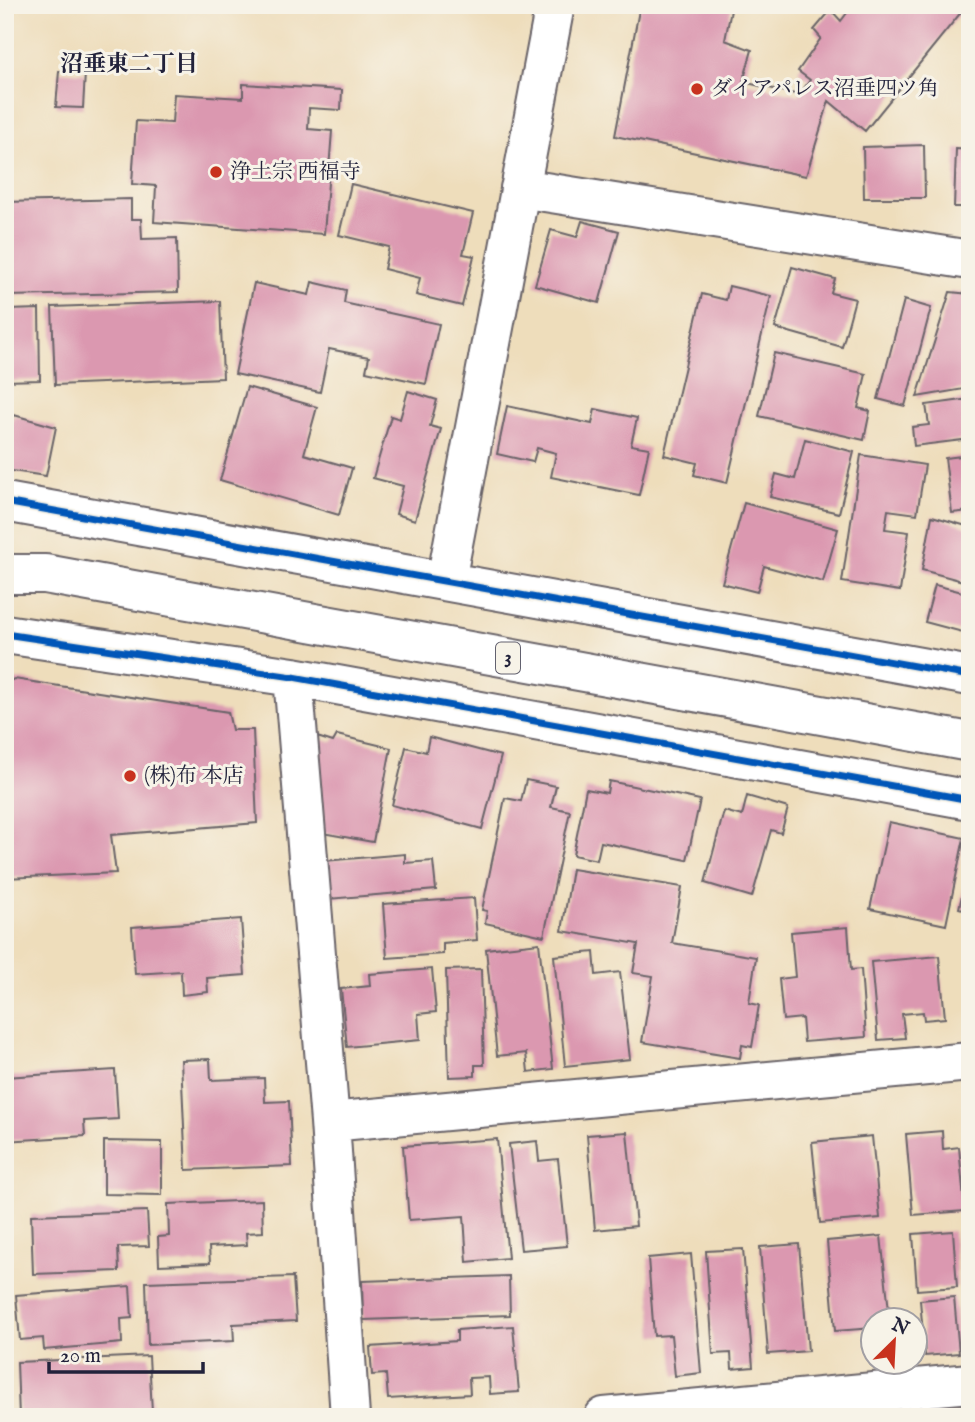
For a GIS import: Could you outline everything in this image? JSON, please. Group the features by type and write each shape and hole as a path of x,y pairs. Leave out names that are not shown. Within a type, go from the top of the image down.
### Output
{"street":[{"path":"446,581 555,5"},
{"path":"520,188 970,260"},
{"path":"5,502 970,676"},
{"name":"3","path":"5,574 46,574 970,742"},
{"path":"5,634 293,677 970,800"},
{"path":"293,677 330,1122 350,1417"},
{"path":"330,1122 970,1062"},
{"path":"604,1417 970,1382"}],"building":[{"name":"ダイアパレス沼垂四ツ角","path":"640,5 732,5 725,40 752,50 743,82 799,95 810,80 798,71 821,38 814,30 831,10 841,21 853,5 967,5 865,131 829,101 806,176 615,136"},
{"path":"59,71 85,73 83,108 56,107"},
{"path":"243,84 342,90 341,110 309,108 308,129 332,131 324,234 154,222 156,186 132,184 136,121 172,123 174,94 243,98"},
{"path":"924,145 925,198 864,198 863,147"},
{"path":"956,149 970,150 970,207 954,207"},
{"path":"351,184 473,213 463,254 474,256 462,306 416,295 420,278 384,269 389,247 339,235"},
{"path":"131,199 131,219 141,219 142,239 177,238 178,292 8,296 5,202"},
{"path":"582,221 619,231 599,303 535,285 551,230 577,237"},
{"path":"792,267 835,279 831,293 855,299 842,347 775,328"},
{"path":"312,282 346,290 344,303 439,324 426,384 366,371 369,357 329,349 320,392 235,374 254,283 309,295"},
{"path":"729,286 771,296 727,483 694,475 697,463 664,455 702,294 726,300"},
{"path":"950,292 970,294 970,388 917,397"},
{"path":"904,300 931,308 905,406 878,399"},
{"path":"220,301 223,378 55,385 52,307"},
{"path":"39,309 40,380 5,381 5,325 8,325 8,310"},
{"path":"774,353 866,374 858,408 870,411 864,440 759,416"},
{"path":"247,387 317,407 304,454 352,468 339,515 220,480"},
{"path":"408,391 437,400 430,426 441,429 415,520 396,514 403,486 373,478 391,416 400,419"},
{"path":"970,399 970,439 914,446 912,427 929,425 926,405"},
{"path":"507,406 592,424 595,409 637,418 631,445 649,448 639,495 551,477 556,453 537,448 533,462 497,454"},
{"path":"14,415 56,427 46,476 5,470 5,424 10,425"},
{"path":"805,439 854,452 839,513 770,497 776,474 795,479"},
{"path":"861,455 925,465 917,514 888,510 885,529 909,532 900,591 842,582"},
{"path":"970,455 970,511 952,513 945,458"},
{"path":"744,503 838,529 823,582 764,566 757,592 722,583"},
{"path":"932,516 970,527 970,583 922,570"},
{"path":"935,585 970,594 970,634 925,622"},
{"name":"(株)布 本店","path":"14,679 228,712 232,730 253,730 257,823 111,835 116,873 5,878 5,683"},
{"path":"337,735 391,748 373,842 322,833 317,737 333,742"},
{"path":"429,737 501,756 482,829 392,805 406,747 426,752"},
{"path":"526,780 556,786 551,807 570,811 544,936 485,923 487,911 482,910 505,798 521,801"},
{"path":"609,781 700,800 687,860 601,842 597,860 573,855 586,789 607,793"},
{"path":"747,796 788,808 781,833 771,830 752,897 705,883 724,811 742,816"},
{"path":"889,822 964,838 946,925 870,909"},
{"path":"405,854 405,863 433,861 436,890 328,899 324,861"},
{"path":"970,867 970,911 959,908"},
{"path":"572,869 682,887 672,943 756,957 749,1003 759,1005 752,1047 742,1045 740,1058 642,1042 653,976 633,973 638,944 562,931"},
{"path":"474,898 477,940 443,943 443,954 387,958 383,904"},
{"path":"241,919 245,975 207,978 208,992 182,995 181,971 135,974 132,927"},
{"path":"848,927 851,970 861,969 866,1037 804,1042 802,1018 783,1020 779,979 795,977 791,932"},
{"path":"539,943 553,1069 528,1072 526,1053 497,1056 486,949"},
{"path":"594,952 596,975 620,972 630,1059 565,1066 554,956"},
{"path":"939,956 945,1018 924,1020 923,1012 902,1014 905,1038 878,1040 871,962"},
{"path":"432,969 436,1012 418,1014 420,1040 347,1047 341,989 370,986 369,974"},
{"path":"481,969 484,1065 475,1065 475,1076 449,1077 446,970"},
{"path":"210,1059 211,1080 264,1078 265,1102 289,1101 292,1166 186,1170 181,1060"},
{"path":"115,1070 118,1119 84,1121 85,1136 5,1141 5,1077"},
{"path":"942,1131 943,1149 959,1147 965,1211 913,1215 906,1134"},
{"path":"627,1132 636,1226 595,1230 587,1135"},
{"path":"872,1136 880,1218 820,1223 812,1142"},
{"path":"497,1139 508,1258 467,1262 464,1216 409,1220 403,1146"},
{"path":"104,1141 162,1142 162,1195 104,1194"},
{"path":"537,1141 539,1161 558,1159 567,1246 521,1250 509,1144"},
{"path":"262,1200 263,1232 246,1233 247,1245 209,1247 210,1263 159,1265 158,1237 169,1236 168,1204"},
{"path":"147,1211 149,1246 118,1247 119,1271 33,1274 31,1215"},
{"path":"970,1224 970,1244 968,1244 966,1225"},
{"path":"953,1231 957,1287 917,1290 913,1234"},
{"path":"881,1236 888,1306 860,1306 860,1329 835,1331 827,1241"},
{"path":"799,1244 808,1351 768,1354 760,1247"},
{"path":"743,1249 753,1367 732,1369 731,1353 713,1354 706,1251"},
{"path":"691,1254 701,1373 675,1376 671,1335 654,1336 648,1258"},
{"path":"509,1276 510,1315 363,1320 362,1281"},
{"path":"293,1277 296,1321 233,1324 234,1341 148,1345 146,1282"},
{"path":"130,1286 132,1318 121,1319 122,1343 44,1350 43,1338 20,1340 16,1295"},
{"path":"954,1297 959,1353 930,1356 930,1306 921,1306 920,1300"},
{"path":"513,1326 519,1392 490,1394 489,1377 469,1378 470,1394 388,1399 386,1374 372,1375 370,1347 457,1341 457,1330"},
{"path":"149,1356 152,1412 19,1417 17,1362"},
{"path":"941,1412 941,1417 904,1417 904,1415"}],"cycle path":[{"path":"5,502 970,676"},
{"path":"5,634 293,677 970,800"}],"place":[{"name":"ダイアパレス沼垂四ツ角","path":"697,89"},
{"name":"浄土宗 西福寺","path":"216,172"},
{"name":"(株)布 本店","path":"130,776"}],"district":[{"name":"沼垂東二丁目","path":"129,64"}]}
